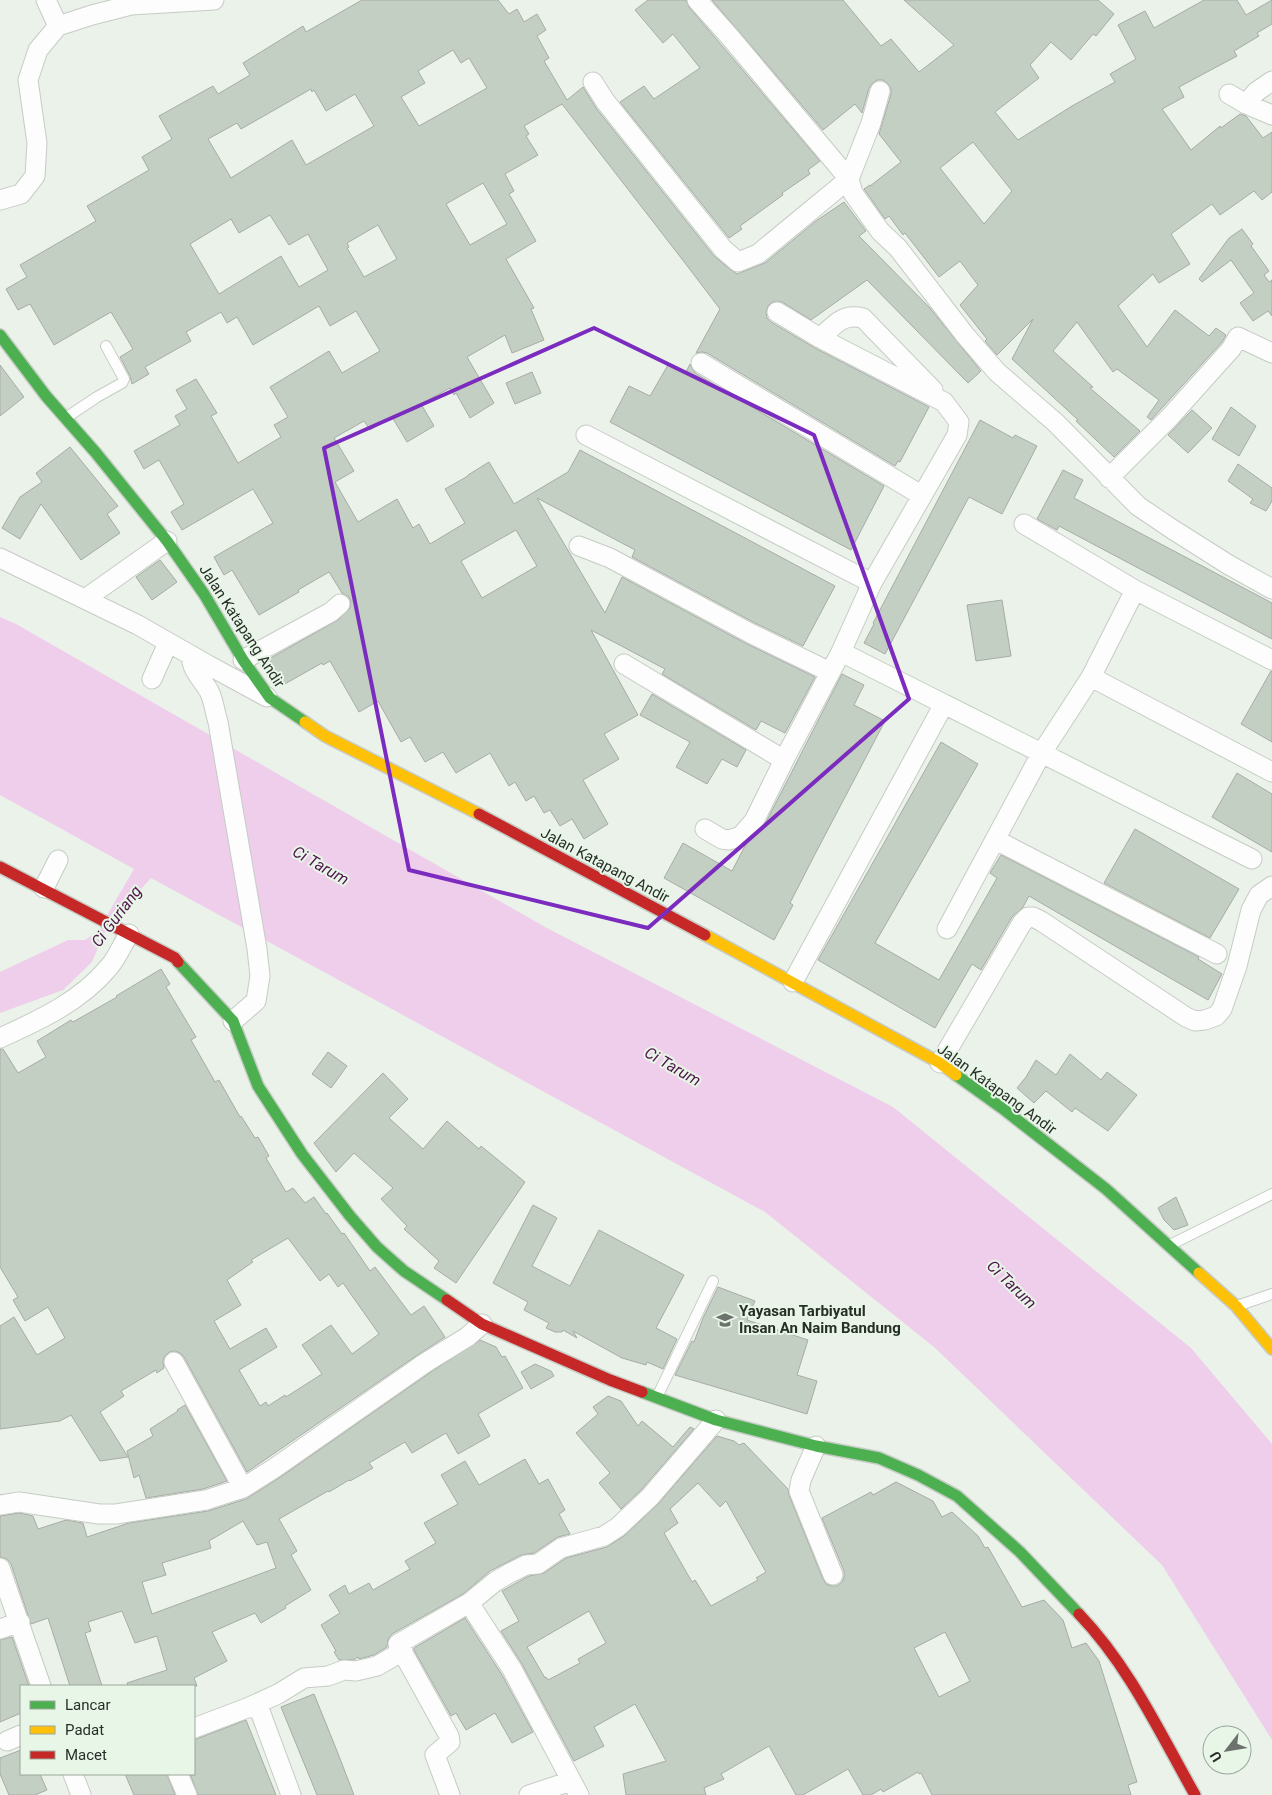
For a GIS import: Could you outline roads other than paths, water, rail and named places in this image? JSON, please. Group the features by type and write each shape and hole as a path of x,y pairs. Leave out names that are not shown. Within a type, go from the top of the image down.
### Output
{"street":[{"path":"46,0 58,26"},
{"path":"0,200 21,194 36,176 37,143 28,80 38,50 58,26 130,3 214,0"},
{"path":"697,0 730,36 848,179 853,193 880,231 898,248 997,372 1056,424 1138,506 1172,530 1272,589"},
{"path":"1246,104 1256,92 1272,81"},
{"path":"592,82 723,249 738,262 758,254 848,179 871,123 880,91"},
{"path":"1229,94 1246,104 1272,115"},
{"path":"777,312 820,338 944,402"},
{"path":"705,829 722,839 729,840 741,836 754,820 841,652 872,583 957,434 960,422 944,402 863,318 853,316 842,319 820,338"},
{"name":"Jalan Katapang Andir","path":"0,335 46,396 67,418 167,541 204,594 243,660 270,698 325,736 494,822 940,1063 1002,1108 1106,1189 1236,1306 1272,1349"},
{"path":"1109,478 1169,418 1231,349 1238,338 1272,353"},
{"path":"702,364 921,495"},
{"path":"586,435 872,583"},
{"path":"1024,524 1135,590 1272,660"},
{"path":"85,599 167,541"},
{"path":"579,546 610,558 750,633 830,672"},
{"path":"0,558 138,625 270,698"},
{"path":"947,929 1041,754 1091,677 1135,590"},
{"path":"243,660 331,612 340,604"},
{"path":"152,679 168,643"},
{"path":"841,652 1252,859"},
{"path":"191,656 196,674 209,692 218,722 257,949 260,976 256,1001 232,1021"},
{"path":"624,664 784,760"},
{"path":"1091,677 1272,772"},
{"path":"209,692 251,688"},
{"path":"793,982 944,704"},
{"path":"996,840 1217,954"},
{"path":"44,888 58,860"},
{"path":"0,866 175,958 232,1021 258,1086 314,1170 350,1216 377,1247 404,1271 482,1324 610,1380 716,1420 816,1446 879,1458 918,1475 957,1496 1020,1552 1099,1635 1123,1668 1194,1795"},
{"path":"940,1063 1022,923 1028,917 1041,921 1186,1017 1195,1021 1216,1016 1222,1008 1237,966 1251,910 1259,895 1272,886"},
{"path":"0,1038 40,1020 89,989 110,966 122,931"},
{"path":"0,1505 19,1502 99,1514 116,1514 206,1500 243,1488 425,1363 467,1337 482,1324"},
{"path":"174,1362 243,1488"},
{"path":"450,1795 435,1755 450,1742 449,1736 398,1644 469,1602 496,1581 526,1565 538,1564 562,1548 604,1536 618,1527 650,1497 716,1420"},
{"path":"816,1446 801,1480 799,1492 833,1575"},
{"path":"0,1568 41,1685"},
{"path":"469,1602 512,1669 575,1788 529,1795"},
{"path":"0,1629 20,1622"},
{"path":"195,1728 278,1694 304,1678 328,1676 344,1670 356,1671 377,1666 403,1651"},
{"path":"247,1708 255,1708 260,1711 291,1795"},
{"path":"73,1775 81,1795"},
{"path":"178,1775 187,1795"}],"lane":[{"path":"67,418 97,397 122,383 124,379 106,346"},
{"path":"1169,1245 1272,1194"},
{"path":"657,1398 713,1281"},
{"path":"1236,1306 1272,1294"}],"water":[{"path":"0,617 16,624 545,927 893,1107 1191,1348 1272,1444 1272,1740 1162,1565 934,1347 765,1212 151,878 115,918 104,934 92,962 63,990 0,1013 0,972 68,940 85,940 100,930 134,869 0,795"}],"place":[{"name":"Yayasan Tarbiyatul Insan An Naim Bandung","path":"725,1320"}],"water label":[{"name":"Ci Tarum","path":"321,865"},
{"name":"Ci Guriang","path":"116,916"},
{"name":"Ci Tarum","path":"673,1066"},
{"name":"Ci Tarum","path":"1012,1284"}]}
